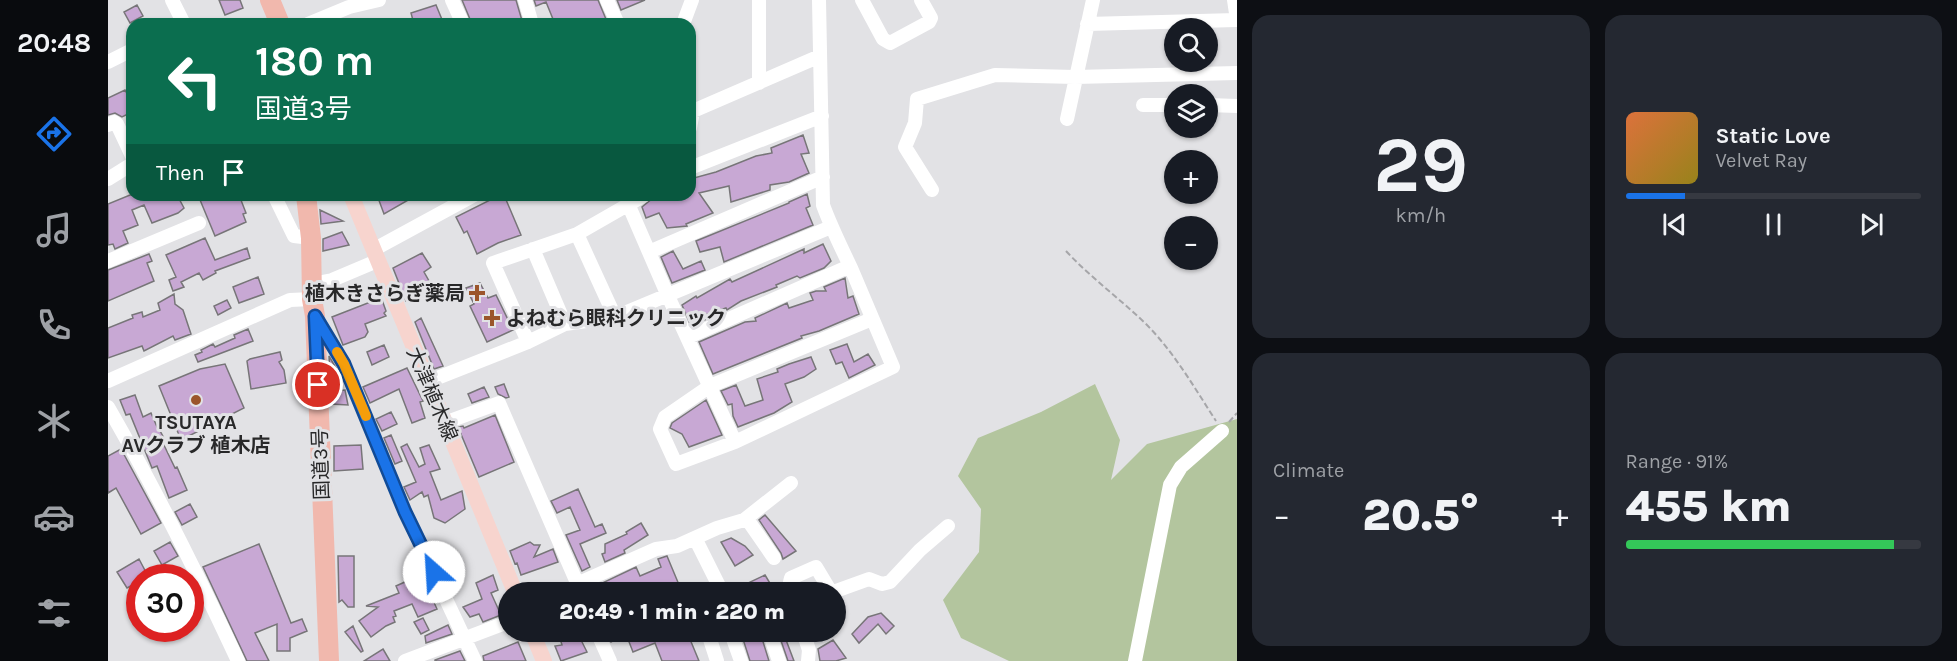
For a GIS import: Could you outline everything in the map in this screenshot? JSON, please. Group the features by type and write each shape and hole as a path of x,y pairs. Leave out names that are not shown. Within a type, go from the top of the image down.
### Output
{"highway":[{"path":"270,0 278,18"},
{"name":"国道3号","path":"307,201 329,661"}],"main road":[{"name":"大津植木線","path":"353,201 511,582"},
{"path":"536,642 544,661"}],"street":[{"path":"172,0 181,18"},
{"path":"322,18 349,7 379,0"},
{"path":"452,0 460,18"},
{"path":"525,0 530,18"},
{"path":"607,0 615,18"},
{"path":"685,18 692,0"},
{"path":"759,0 759,83"},
{"path":"819,0 823,205 893,367 735,442 676,464 660,429 665,417 710,386 872,319"},
{"path":"862,0 883,39 890,43 929,22 930,16 921,0"},
{"path":"1067,118 1093,0"},
{"path":"1087,24 1237,20 1234,0"},
{"path":"108,62 126,53"},
{"path":"696,110 820,56"},
{"path":"932,190 905,147 915,123 917,99 995,75 1076,77 1237,73"},
{"path":"1143,105 1164,105"},
{"path":"1218,105 1237,106"},
{"path":"696,166 822,116"},
{"path":"108,125 114,122 117,124 126,143"},
{"path":"108,179 126,168"},
{"path":"650,252 823,177"},
{"path":"277,201 294,236 310,238"},
{"path":"108,381 290,300 313,300 332,280 464,201"},
{"path":"528,342 494,262 577,234 636,201"},
{"path":"629,206 735,442"},
{"path":"108,261 199,223"},
{"path":"427,382 528,342 566,324 615,317 831,227"},
{"path":"577,234 615,317"},
{"path":"533,249 566,324"},
{"path":"688,337 850,266"},
{"path":"313,300 344,364 405,512 475,661"},
{"path":"444,423 499,403 576,582"},
{"path":"108,407 145,471 186,551 238,661"},
{"path":"1135,661 1170,485 1181,467 1222,431"},
{"path":"591,582 656,549 678,546 717,528 747,519 791,483"},
{"path":"747,519 774,558"},
{"path":"846,587 867,579 882,584 890,582 948,526"},
{"path":"695,538 717,582"},
{"path":"790,582 791,578 816,567 826,582"},
{"path":"405,661 498,626"},
{"path":"601,642 610,661"},
{"path":"711,642 717,661"},
{"path":"734,642 741,661"},
{"path":"772,642 779,661"},
{"path":"806,642 809,650 808,661"}],"path":[{"path":"1066,251 1090,277 1109,290 1146,324 1176,357 1222,431"}],"green space":[{"path":"1095,384 1120,440 1111,480 1147,444 1237,419 1237,661 1009,661 961,638 943,600 979,552 981,509 958,476 978,438 1041,412"}],"building":[{"path":"219,0 240,0 243,8 225,15"},
{"path":"462,0 516,0 521,18 470,18"},
{"path":"534,0 598,0 606,18 553,18 546,2 536,6"},
{"path":"617,0 645,0 621,10"},
{"path":"137,5 143,16 127,18 124,12"},
{"path":"436,5 441,18 412,18 411,13"},
{"path":"125,90 126,115 122,117 115,113 108,115 108,98"},
{"path":"803,135 809,153 801,154 809,173 789,182 770,185 770,190 731,202 729,186 699,193 713,213 686,224 687,226 667,228 659,213 646,218 642,207 649,201 696,201 696,177 756,156 772,153 771,148"},
{"path":"807,194 810,206 806,208 813,225 724,262 720,247 700,252 696,241"},
{"path":"126,197 126,201 180,201 184,208 178,213 152,223 144,205 132,210 138,225 123,231 128,243 115,249 113,244 108,245 108,204"},
{"path":"200,201 241,201 246,213 243,214 246,222 215,236"},
{"path":"379,201 407,201 384,214"},
{"path":"488,201 507,201 521,235 477,254 467,231 464,233 456,217"},
{"path":"320,210 343,221 321,224"},
{"path":"342,232 349,245 323,251 323,239"},
{"path":"205,238 215,260 247,248 250,258 215,271 216,273 203,280 199,273 181,282 184,287 173,291 169,280 176,277 166,255"},
{"path":"823,244 831,261 824,268 776,285 777,287 741,301 727,310 726,308 705,315 707,319 691,326 682,305 696,296 697,298 730,279 732,282 804,249 804,253"},
{"path":"673,251 683,269 701,261 705,270 672,283 661,257"},
{"path":"422,253 431,267 424,272 433,288 406,301 393,268"},
{"path":"149,254 152,261 147,263 154,281 108,301 108,270"},
{"path":"258,277 264,294 239,303 233,287"},
{"path":"845,278 848,298 853,296 859,314 713,374 699,342 745,322 756,321 755,318 787,303 789,308 813,300 810,293 826,291 824,287"},
{"name":"よねむら眼科クリニック","path":"480,283 488,298 496,295 513,330 487,342 470,306 474,304 466,288"},
{"path":"174,294 175,304 183,310 191,334 175,340 173,336 144,351 142,346 108,358 108,328 133,318 132,315 142,312 143,317 160,310 158,303"},
{"path":"378,299 382,300 386,316 365,324 368,332 365,337 343,345 332,317"},
{"path":"227,300 231,308 218,315 214,306"},
{"path":"421,318 443,366 434,369 415,322"},
{"path":"248,329 253,341 198,362 195,355 202,352 201,350 213,344 215,347"},
{"path":"847,344 854,362 868,354 875,365 849,378 842,362 836,364 830,350"},
{"path":"384,345 389,357 372,365 367,352"},
{"path":"280,352 282,360 279,362 284,370 286,383 251,389 247,361"},
{"path":"329,356 337,371 330,373"},
{"path":"811,357 816,369 804,377 785,384 792,402 774,413 738,427 733,416 732,404 728,405 721,391 736,385 745,406 763,400 757,379 778,372 777,369 789,364"},
{"name":"TSUTAYA AVクラブ 植木店","path":"225,364 244,408 181,440 159,386 200,369"},
{"path":"407,368 423,401 420,402 425,418 412,423 399,389 370,403 363,387"},
{"path":"504,384 509,397 506,398 498,394 495,387"},
{"path":"484,387 489,397 472,403 468,394"},
{"path":"345,390 348,405 331,404 331,391"},
{"path":"135,395 143,417 151,413 165,440 162,441 187,490 169,498 157,466 152,468 130,414 126,415 120,400"},
{"path":"706,400 722,435 689,447 682,434 670,428 672,423"},
{"path":"391,412 397,424 382,431 376,419"},
{"path":"495,415 514,462 479,477 458,427 463,426 464,428"},
{"path":"391,435 402,461 395,464 384,438"},
{"path":"407,444 419,467 425,464 420,448 429,445 440,469 430,472 441,500 462,491 465,509 445,523 434,518 428,495 424,497 422,492 410,500 404,487 416,482 401,447"},
{"path":"361,445 363,469 334,471 334,446"},
{"path":"121,449 161,523 141,534 116,488 108,493 108,456"},
{"path":"578,489 595,527 602,524 606,533 580,544 590,567 582,571 566,535 580,530 570,507 557,513 551,501"},
{"path":"190,504 197,517 182,525 175,512"},
{"path":"765,515 796,551 783,559 759,520"},
{"path":"641,523 648,535 624,550 625,553 605,562 602,554 605,553 605,544 627,534 626,532"},
{"path":"731,538 745,546 753,555 735,566 721,542"},
{"path":"170,542 178,556 161,564 154,551"},
{"path":"530,542 540,545 534,557 553,549 558,562 521,575 510,551"},
{"path":"259,544 291,623 302,619 307,631 290,638 290,651 277,651 277,624 255,633 269,661 247,661 204,567"},
{"path":"338,556 354,556 354,607 348,607 342,600 339,602"},
{"path":"667,556 678,582 604,582 636,567 640,576 661,567 658,559"},
{"path":"139,559 142,564 131,564"},
{"path":"126,567 126,586 117,572"},
{"path":"493,575 498,590 491,593 498,608 498,616 483,622 479,614 470,617 463,607 482,599 476,583"},
{"path":"765,575 769,582 750,582"},
{"path":"416,577 426,601 432,598 437,609 418,617 412,604 394,611 395,622 371,637 359,621 378,607 366,606 399,593 396,586"},
{"path":"881,613 894,626 886,634 878,624 859,643 852,634 868,617"},
{"path":"423,618 429,630 421,634 414,622"},
{"path":"448,625 452,634 426,643 425,636"},
{"path":"353,626 363,651 361,652 345,632"},
{"path":"518,642 526,661 484,661 483,656"},
{"path":"561,642 582,642 587,652 561,661 555,646 562,645"},
{"path":"629,642 691,642 699,661 662,661 655,643 633,652"},
{"path":"744,642 763,642 769,661 750,661"},
{"path":"781,642 787,642 794,661 788,661"},
{"path":"830,642 834,642 846,658 836,661 820,661 818,649"},
{"path":"383,649 390,661 364,661"},
{"path":"460,651 465,661 435,661 435,660"}],"slow traffic":[{"path":"337,352 366,416"}],"place":[{"name":"植木きさらぎ薬局","path":"477,293"},
{"name":"よねむら眼科クリニック","path":"492,318"},
{"name":"TSUTAYA AVクラブ 植木店","path":"196,400"}],"route":[{"path":"318,385 315,316 344,364 405,512 434,572"}]}
